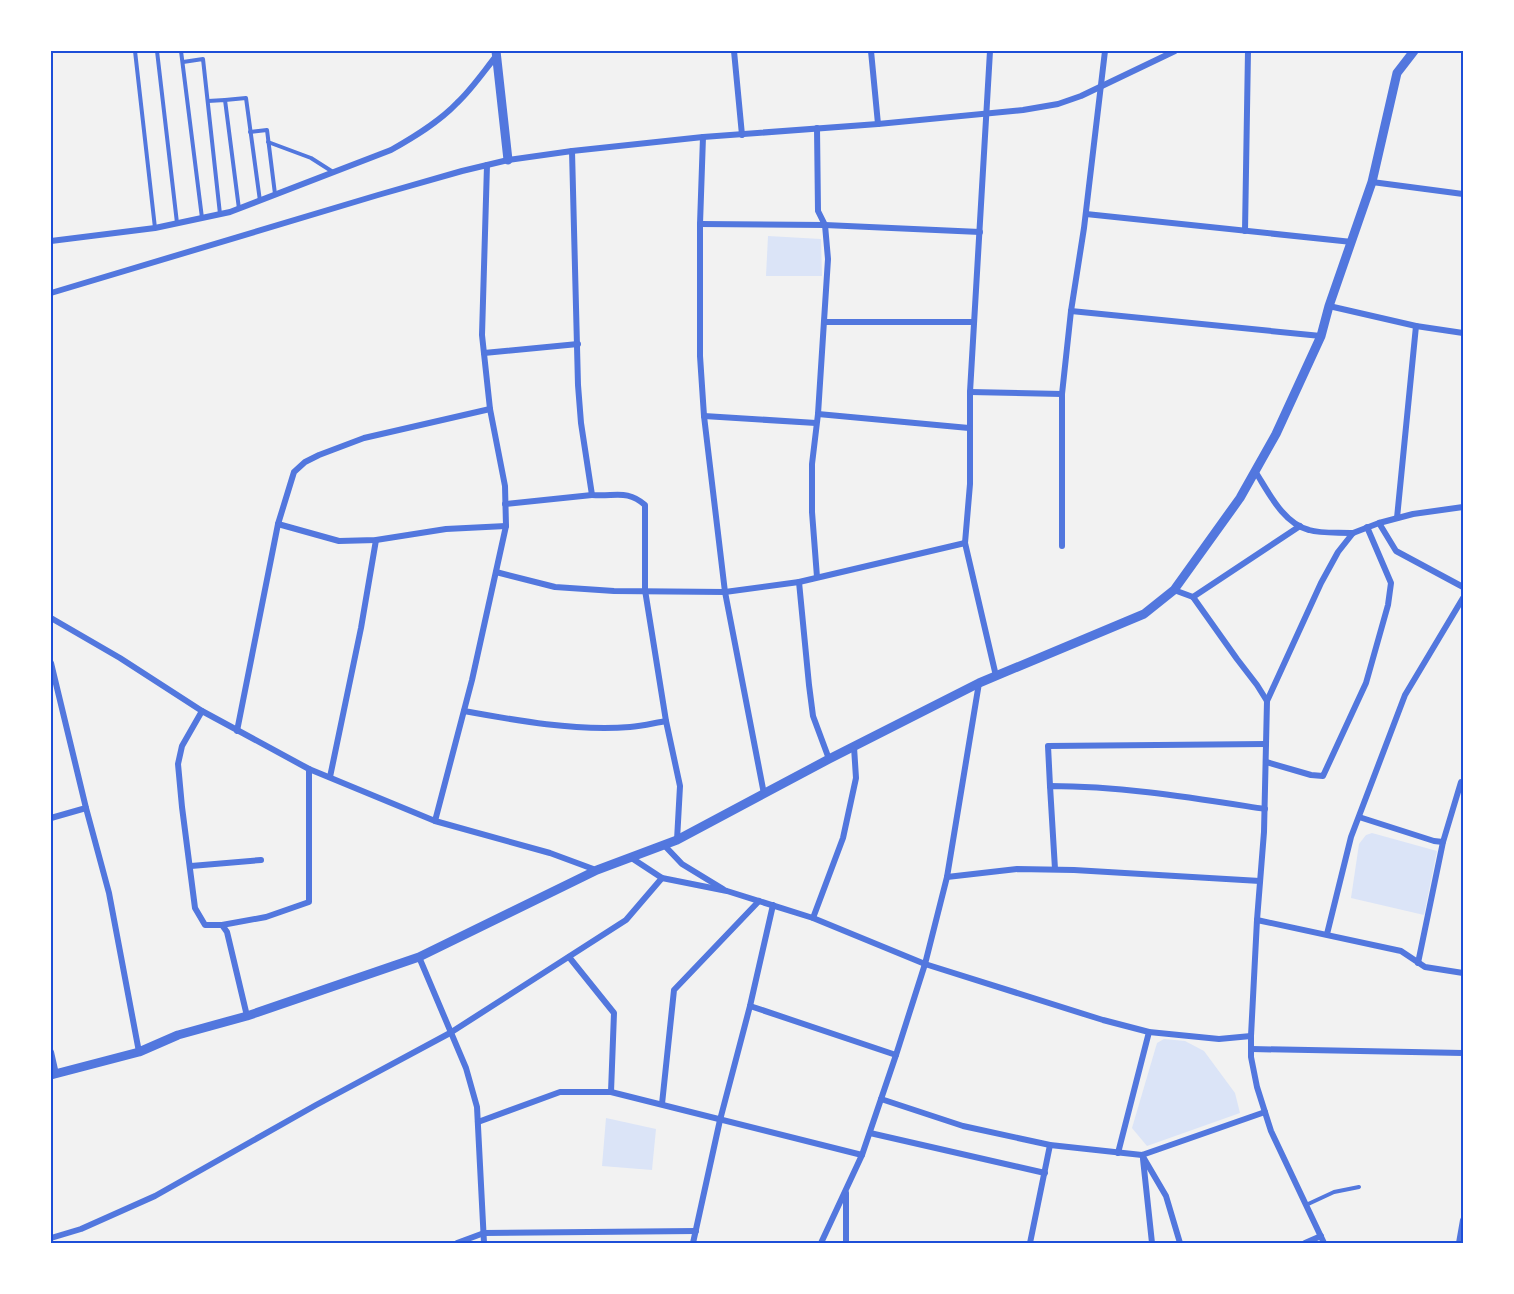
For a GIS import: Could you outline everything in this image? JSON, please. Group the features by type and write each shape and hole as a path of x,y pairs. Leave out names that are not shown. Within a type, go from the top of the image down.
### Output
{"street":[{"path":"734,51 742,135"},
{"path":"871,51 878,124"},
{"path":"990,51 970,392 970,484 965,543 996,676"},
{"path":"1062,546 1062,394 1105,51"},
{"path":"51,293 378,195 508,160 703,137 1023,110 1058,104 1100,88 1175,51"},
{"path":"1245,231 1248,51"},
{"path":"51,1052 53,1074 139,1052 178,1035 247,1016 419,957 597,870 677,840 979,683 1144,614 1174,590 1183,578 1240,498 1276,434 1321,336 1329,306 1372,182 1397,73 1414,51"},
{"path":"51,241 155,228 239,209 391,150 436,121 458,103 496,53"},
{"path":"496,53 508,160"},
{"path":"817,128 818,211 825,225 828,259 818,414 812,464 812,512 817,577"},
{"path":"703,137 700,224 700,356 704,416 725,592 764,794"},
{"path":"572,151 578,385 581,423 592,495"},
{"path":"435,821 464,711 506,526 505,486 490,409 482,335 487,165"},
{"path":"1372,182 1463,194"},
{"path":"1086,214 1352,242"},
{"path":"700,224 825,225 980,232"},
{"path":"1329,306 1416,327 1463,333"},
{"path":"1071,311 1321,336"},
{"path":"824,322 974,322"},
{"path":"1397,518 1416,327"},
{"path":"483,353 578,344"},
{"path":"970,392 1062,394"},
{"path":"237,731 278,524 294,472 306,462 364,438 490,409"},
{"path":"818,414 969,428"},
{"path":"704,416 816,423"},
{"path":"1255,471 1294,524 1311,531 1353,532 1397,518 1463,507"},
{"path":"505,504 592,495 628,495 637,498 645,505 645,590 666,721 680,786 677,840"},
{"path":"1379,523 1396,552 1463,587"},
{"path":"278,524 339,541 376,540 446,529 506,526"},
{"path":"1193,597 1300,526"},
{"path":"1266,762 1311,775 1323,776 1366,683 1388,605 1391,583 1367,527"},
{"path":"1305,1243 1323,1240 1271,1131 1257,1087 1251,1057 1264,809 1267,701 1321,583 1338,552 1353,532"},
{"path":"330,777 361,628 376,540"},
{"path":"496,572 555,586 614,591 725,592 799,582 965,543"},
{"path":"799,582 813,716 829,759"},
{"path":"1174,590 1193,597 1267,701"},
{"path":"1327,934 1351,837 1405,695 1463,598"},
{"path":"51,618 120,658 202,711 309,769 435,821 550,853 597,870"},
{"path":"51,663 109,893 139,1052"},
{"path":"821,1243 862,1155 925,964 947,877 979,683"},
{"path":"202,711 182,746 178,764 195,909 205,925 222,925 266,917 309,902 309,769"},
{"path":"464,711 544,725 585,728 630,727 666,721"},
{"path":"1055,869 1048,746 1266,744"},
{"path":"813,918 843,838 856,778 854,747"},
{"path":"1418,963 1443,842 1462,780"},
{"path":"1050,786 1117,789 1264,809"},
{"path":"51,818 86,808"},
{"path":"1359,817 1443,842"},
{"path":"664,845 682,864 727,891"},
{"path":"629,857 662,878 727,891 813,918 925,964 1103,1020 1149,1032 1219,1039 1251,1036"},
{"path":"191,866 261,860"},
{"path":"947,877 1017,869 1055,869 1260,881"},
{"path":"51,1238 81,1229 155,1196 450,1033 626,920 662,878"},
{"path":"662,1104 674,990 759,901"},
{"path":"693,1243 772,905"},
{"path":"1257,920 1401,951 1425,967 1463,973"},
{"path":"222,925 227,932 247,1016"},
{"path":"419,957 466,1068 477,1107 484,1243"},
{"path":"569,957 614,1013 611,1092"},
{"path":"750,1006 896,1055"},
{"path":"1118,1153 1149,1032"},
{"path":"1252,1049 1463,1053"},
{"path":"478,1122 560,1092 611,1092 862,1155"},
{"path":"881,1099 963,1126 1050,1145 1142,1155 1265,1112"},
{"path":"870,1133 1045,1173"},
{"path":"1030,1243 1050,1145"},
{"path":"1142,1155 1152,1243"},
{"path":"1142,1155 1166,1196 1180,1243"},
{"path":"846,1190 846,1243"},
{"path":"1460,1243 1463,1224"},
{"path":"457,1243 484,1233 696,1232"}],"lane":[{"path":"135,51 155,228"},
{"path":"157,51 177,224"},
{"path":"182,51 202,218"},
{"path":"183,62 203,59 220,214"},
{"path":"208,101 246,98 260,201"},
{"path":"225,100 239,209"},
{"path":"250,132 267,130 275,195"},
{"path":"268,142 311,158 333,172"},
{"path":"1306,1205 1334,1192 1359,1187"}],"shaded area":[{"path":"768,236 821,239 822,276 766,276"},
{"path":"1372,833 1437,851 1424,915 1351,898 1359,844 1366,835"},
{"path":"1164,1039 1185,1041 1204,1051 1235,1093 1240,1113 1147,1146 1132,1128 1157,1043"},
{"path":"606,1118 656,1129 652,1170 602,1166"}]}
